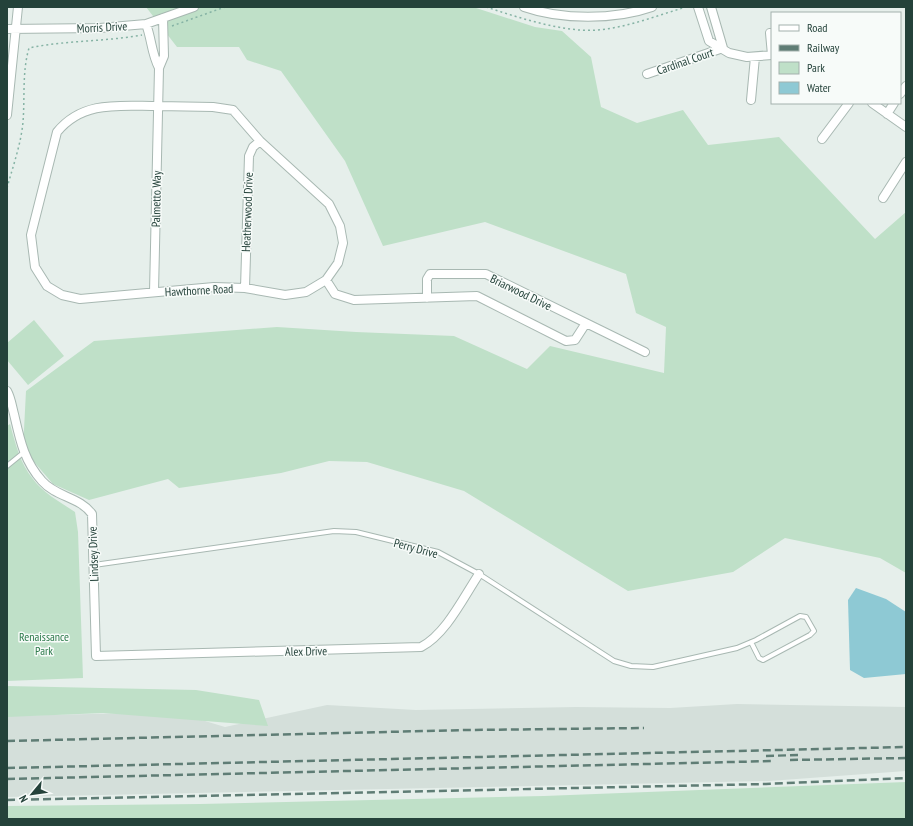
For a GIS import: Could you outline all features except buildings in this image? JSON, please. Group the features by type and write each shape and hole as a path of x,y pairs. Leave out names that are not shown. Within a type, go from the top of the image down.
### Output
{"street":[{"path":"7,115 11,28 18,7"},
{"name":"Morris Drive","path":"11,28 100,28 146,24 194,7"},
{"path":"524,7 574,16 621,15 652,7"},
{"path":"698,7 709,41 723,48 728,53 747,57 771,55"},
{"path":"711,7 723,48"},
{"path":"158,106 159,68 164,56 163,18"},
{"path":"146,24 150,33 152,56 159,68"},
{"path":"770,33 771,44"},
{"name":"Cardinal Court","path":"647,74 723,48"},
{"path":"751,100 755,57"},
{"path":"822,139 849,104"},
{"path":"873,104 906,127"},
{"path":"887,114 893,104"},
{"name":"Hawthorne Road","path":"158,106 214,106 233,110 260,141 329,204 340,226 343,243 338,263 326,280 306,292 285,295 245,288 188,288 80,299 62,295 47,286 35,267 31,235 57,132 66,121 80,113 99,107 158,106"},
{"name":"Palmetto Way","path":"154,292 158,106"},
{"name":"Heatherwood Drive","path":"245,288 248,156 253,147 260,141"},
{"path":"883,198 906,162"},
{"name":"Briarwood Drive","path":"427,298 427,279 430,274 486,274 645,352"},
{"name":"Briarwood Drive","path":"326,280 335,294 354,300 477,296 566,341 575,340 586,323"},
{"name":"Lindsey Drive","path":"7,391 23,453 31,468 43,483 58,494 86,507 92,514 96,656"},
{"name":"Alex Drive","path":"96,656 421,647 430,642 439,634 479,574"}],"lane":[{"path":"7,466 23,453"},
{"name":"Perry Drive","path":"94,565 334,531 356,532 438,552 479,574 614,661 631,666 653,667 737,648 754,641 800,616 806,617 814,631 810,635 763,660 759,658 754,641"}],"path":[{"path":"7,188 18,152 23,123 25,62 29,48"}],"shaded area":[{"path":"737,704 906,707 906,771 769,781 7,797 7,716 175,712 225,727 327,705 416,710 576,707 670,708"}],"green space":[{"path":"146,7 473,7 535,27 562,31 591,57 601,107 637,123 683,110 708,145 779,137 875,239 906,212 906,573 880,558 785,538 733,572 628,591 464,491 367,462 329,461 281,473 179,488 168,479 89,500 53,484 23,449 26,391 94,341 277,327 454,336 527,369 550,346 664,373 666,327 636,313 626,274 485,222 383,246 345,161 281,71 247,60 239,47 177,47"},
{"path":"34,320 64,356 28,385 7,360 7,343"},
{"name":"Renaissance Park","path":"10,424 18,453 28,473 47,493 75,512 78,532 83,678 7,681 7,426"},
{"path":"7,686 196,690 259,700 268,726 103,713 7,717"},
{"path":"906,782 906,819 7,819 7,806 200,804 544,796"}],"water":[{"path":"856,588 886,599 906,612 906,674 864,678 850,670 848,600"}],"railway":[{"path":"7,741 468,730 644,728"},
{"path":"7,768 906,747"},
{"path":"766,756 798,755"},
{"path":"790,760 906,758"},
{"path":"7,779 774,761"},
{"path":"7,800 766,784 906,778"}]}
